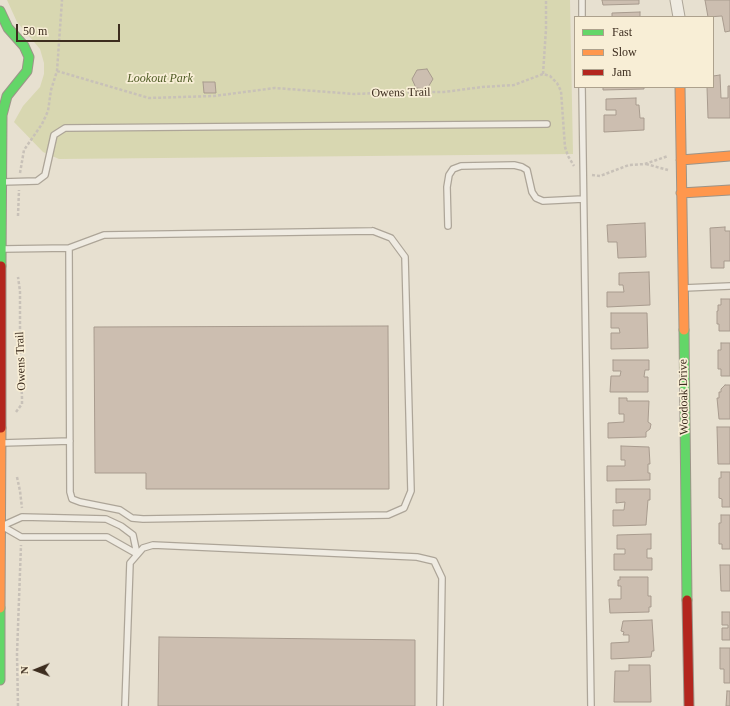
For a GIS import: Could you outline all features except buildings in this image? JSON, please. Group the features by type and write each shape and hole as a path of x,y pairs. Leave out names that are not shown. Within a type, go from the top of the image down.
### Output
{"street":[{"path":"676,0 679,16"},
{"path":"0,11 8,28 28,52 29,64 23,77 7,96 1,115 2,443 0,680"},
{"path":"0,34 16,37"},
{"name":"Woodoak Drive","path":"680,88 689,706"},
{"path":"681,160 730,156"},
{"path":"681,193 730,190"}],"lane":[{"path":"582,0 582,16"},
{"path":"582,88 582,172 587,384 591,706"},
{"path":"2,182 37,181 46,175 49,164 50,146 54,135 65,128 547,124"},
{"path":"448,226 447,187 449,174 453,169 461,166 514,165 522,167 527,170 532,192 536,198 543,201 583,199"},
{"path":"1,249 69,248 104,235 373,231 391,238 405,257 411,491 404,508 388,515 143,519 132,518 120,510 72,499 70,492 69,248"},
{"path":"682,288 730,286"},
{"path":"2,443 70,441"},
{"path":"1,526 22,517 106,519 121,526 133,535 137,554"},
{"path":"1,526 20,537 107,537 137,554"},
{"path":"125,706 130,563 143,548 153,545 417,557 434,561 442,578 440,706"}],"path":[{"path":"18,221 22,157 28,143 46,117 51,90 57,71 62,0"},
{"path":"546,0 543,74 550,76 557,83 561,91 565,146 573,165 582,172 600,176 629,165 645,164 668,156"},
{"name":"Owens Trail","path":"57,71 149,98 223,95 275,88 348,94 444,92 514,85 543,74"},
{"path":"645,164 668,171"},
{"name":"Owens Trail","path":"16,417 22,398 20,291 17,274"},
{"path":"16,474 20,491 22,517"},
{"path":"18,706 17,654 20,537"}],"green space":[{"name":"Lookout Park","path":"7,0 570,0 573,154 59,159 43,152 14,122 23,106 40,87 44,74 44,63 40,49 17,22"}],"traffic: fast":[{"path":"0,11 8,28 24,46 29,57 27,71 7,96 2,115 1,266"},
{"path":"684,330 687,600"},
{"path":"0,608 0,680"}],"traffic: slow":[{"path":"680,88 684,330"},
{"path":"681,160 730,156"},
{"path":"681,193 730,190"},
{"path":"0,608 1,428"}],"traffic: jam":[{"path":"1,266 1,428"},
{"path":"687,600 689,706"}]}
